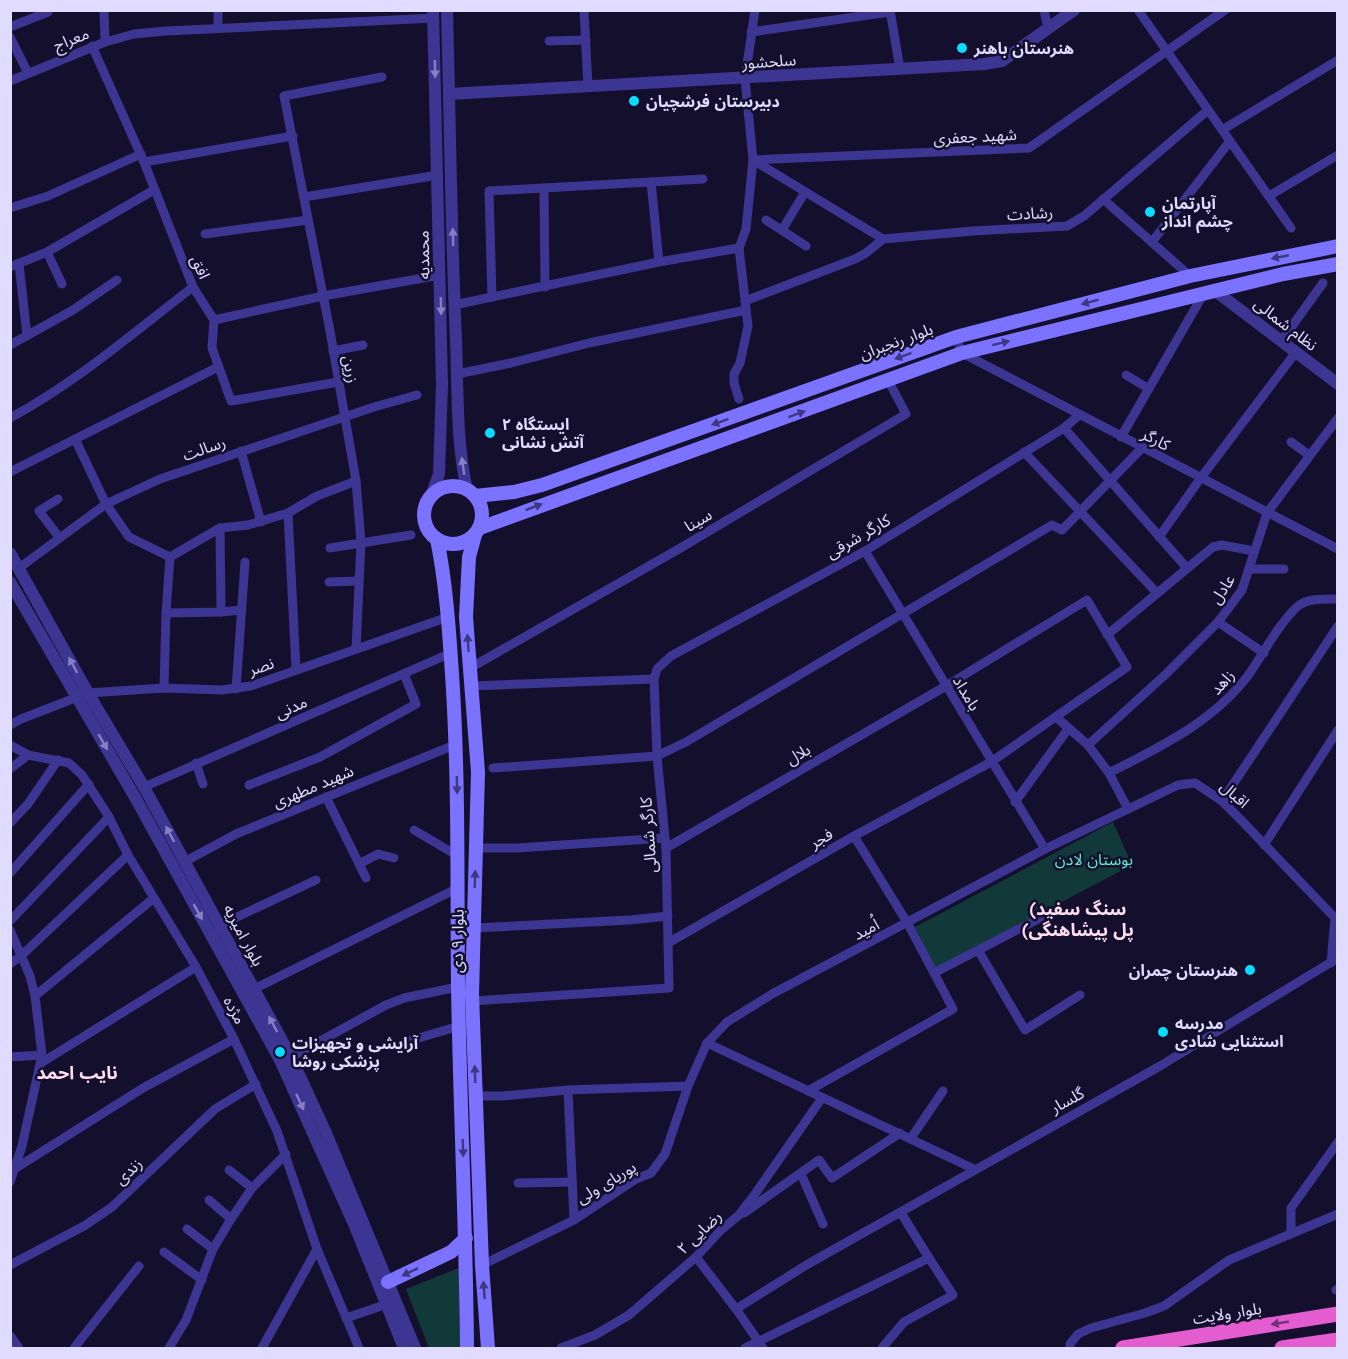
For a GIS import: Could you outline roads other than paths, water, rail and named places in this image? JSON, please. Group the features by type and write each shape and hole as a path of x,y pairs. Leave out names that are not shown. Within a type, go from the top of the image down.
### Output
{"highway":[{"name":"بلوار ولایت","path":"1123,1348 1338,1314"},
{"path":"1282,1348 1338,1340"}],"main road":[{"name":"بلوار رنجبران","path":"471,493 514,492 542,485 956,337 1190,276 1338,246"},
{"name":"بلوار رنجبران","path":"477,531 962,353 1283,274 1338,264"},
{"path":"448,486 458,486 471,493 482,511 477,531 461,543 444,543 437,539 426,524 424,514 431,496 448,486"},
{"name":"بلوار ۹ دی","path":"477,531 469,557 466,617 478,772 473,1001 482,1265 488,1348"},
{"name":"بلوار ۹ دی","path":"437,539 443,567 448,617 457,744 458,987 467,1348"},
{"path":"388,1282 451,1252 466,1238"}],"street":[{"path":"104,10 105,42"},
{"path":"218,10 218,28"},
{"path":"337,10 338,23"},
{"name":"محمدیه","path":"447,10 454,305 462,468 471,493"},
{"path":"585,10 588,87"},
{"path":"740,399 733,377 740,363 748,326 739,248 747,229 753,160 745,79 755,10"},
{"path":"1044,10 1048,29"},
{"name":"سلحشور","path":"449,94 745,79 994,63 1011,56 1074,10"},
{"path":"1138,10 1292,228"},
{"name":"شهید جعفری","path":"753,160 1029,148 1225,10"},
{"path":"751,32 890,11 900,69"},
{"path":"10,27 48,12"},
{"name":"معراج","path":"10,81 92,46 134,34 338,23 434,14"},
{"name":"محمدیه","path":"431,496 439,474 442,384 434,14"},
{"path":"10,37 28,73"},
{"path":"549,41 586,40"},
{"name":"افق","path":"92,46 142,158 193,287 214,320"},
{"path":"1222,130 1338,60"},
{"name":"زرین","path":"356,649 361,542 356,481 284,96 382,77"},
{"name":"رشادت","path":"883,239 1067,226 1076,223 1208,110"},
{"path":"10,208 48,196 142,158 293,136"},
{"path":"1152,242 1230,141"},
{"path":"1269,196 1338,155"},
{"path":"458,374 746,306 855,259 883,239 753,160"},
{"path":"304,196 438,175"},
{"path":"492,297 489,191 703,179"},
{"path":"651,182 659,262"},
{"path":"544,188 545,287"},
{"path":"27,336 14,266 47,252 154,190"},
{"path":"782,230 805,192"},
{"path":"1103,199 1190,276"},
{"path":"205,234 308,220"},
{"path":"766,220 806,246"},
{"path":"454,305 659,262 739,248"},
{"path":"47,252 62,284"},
{"path":"338,382 231,401 218,367 212,340 214,320 323,296 440,275"},
{"path":"10,345 73,310 117,280"},
{"path":"1282,340 1323,283"},
{"path":"10,418 102,358 193,287"},
{"path":"1121,437 1209,292"},
{"name":"نظام شمالی","path":"1209,292 1282,340 1338,384"},
{"path":"956,337 962,353"},
{"path":"333,351 363,345"},
{"path":"1160,537 1200,479 1296,352"},
{"name":"کارگر","path":"962,353 1200,479 1336,546"},
{"path":"10,472 218,367"},
{"path":"1126,375 1149,389"},
{"name":"سینا","path":"470,668 667,556 906,414 888,380"},
{"name":"رسالت","path":"19,568 106,504 160,479 417,395"},
{"name":"کارگر شرقی","path":"654,679 657,669 671,656 865,551 1064,428 1079,415"},
{"name":"عادل","path":"1088,745 1166,674 1218,622 1242,590 1267,513 1338,418"},
{"path":"1064,428 1186,567"},
{"path":"75,439 106,504 129,537 170,557"},
{"path":"1291,442 1309,455"},
{"path":"493,768 657,756 686,742 1052,525 1062,530 1142,448"},
{"path":"241,451 261,522"},
{"path":"1024,452 1157,593"},
{"path":"170,557 220,528 261,522 288,513 317,496 356,481"},
{"path":"58,499 39,511 59,537"},
{"path":"288,513 296,669"},
{"path":"220,528 221,612"},
{"path":"330,548 411,535"},
{"path":"1107,635 1186,567 1215,546 1254,551"},
{"name":"بامداد","path":"865,551 1045,849"},
{"name":"بلوار امیریه","path":"10,553 136,799 280,1060 321,1149 404,1348"},
{"path":"164,688 170,557"},
{"path":"236,689 245,562"},
{"path":"1250,569 1284,569"},
{"path":"329,582 358,581"},
{"name":"بلوار امیریه","path":"10,582 144,786 291,1058 326,1133 415,1348"},
{"name":"زاهد","path":"1109,773 1175,738 1214,712 1235,691 1299,606 1315,600 1338,599"},
{"name":"بلال","path":"666,848 946,686 1087,600 1107,635"},
{"path":"166,613 241,610"},
{"name":"نصر","path":"10,725 83,696 164,688 236,689 448,617"},
{"path":"1218,622 1264,653"},
{"path":"1222,801 1338,626"},
{"name":"فجر","path":"668,943 854,836 991,762 1056,717 1127,667 1107,635"},
{"name":"مدنی","path":"144,786 451,653"},
{"path":"249,785 320,757 416,704 404,674"},
{"path":"471,686 654,679"},
{"name":"کارگر شمالی","path":"473,1001 669,988 666,848 657,756 654,679"},
{"path":"1056,717 1088,745 1109,773 1128,809"},
{"path":"1015,802 1068,729"},
{"path":"1264,845 1338,730"},
{"name":"مژده","path":"10,744 28,755 58,760 72,766 89,784 128,855 196,967 256,1084 286,1154 317,1249 359,1348"},
{"name":"شهید مطهری","path":"184,862 236,834 457,744"},
{"path":"10,769 28,755"},
{"path":"10,823 28,804 58,760"},
{"path":"196,763 203,784"},
{"name":"اقبال","path":"1045,849 1178,785 1189,782 1200,785 1222,801 1336,916 1334,961"},
{"path":"10,873 89,784"},
{"path":"326,797 366,878"},
{"path":"12,915 109,817"},
{"path":"414,830 458,856"},
{"path":"808,1091 953,1009 908,924 854,836"},
{"path":"476,848 517,848 665,838"},
{"name":"اُمید","path":"707,1043 727,1022 752,1006 1045,849"},
{"path":"359,864 378,854 394,858"},
{"path":"10,964 128,855"},
{"path":"220,926 316,880"},
{"path":"254,989 458,888"},
{"path":"35,996 154,898"},
{"path":"474,928 668,916"},
{"path":"934,973 1040,918"},
{"path":"10,930 28,969 35,996 41,1059 22,1146 10,1182"},
{"path":"978,950 1025,1030 1080,995"},
{"name":"گلسار","path":"736,1309 808,1264 1160,1066 1334,961"},
{"path":"10,1057 41,1059 196,967"},
{"path":"291,1058 386,1005 404,998 458,987"},
{"path":"412,1040 459,1026"},
{"path":"16,1168 143,1088 234,1039"},
{"path":"707,1043 974,1169"},
{"name":"پوریای ولی","path":"482,1265 574,1220 636,1179 651,1173 665,1154 688,1086 707,1043"},
{"name":"زندی","path":"10,1265 84,1226 112,1207 215,1109 256,1084"},
{"path":"476,1096 688,1086"},
{"path":"568,1090 574,1220"},
{"path":"911,1138 943,1091"},
{"name":"رضایی ۲","path":"561,1348 595,1335 630,1315 696,1257 721,1230 739,1215 822,1098"},
{"path":"721,1230 819,1160 832,1178 900,1133"},
{"path":"10,1141 22,1146"},
{"path":"1291,1234 1291,1208 1338,1142"},
{"path":"169,1348 186,1320 213,1249 231,1219 252,1188 286,1154"},
{"path":"229,1170 252,1188"},
{"path":"801,1174 823,1224"},
{"path":"518,1183 572,1182"},
{"path":"209,1200 231,1219"},
{"path":"882,1348 904,1322 953,1295 901,1213"},
{"path":"1070,1348 1070,1344 1078,1334 1164,1306 1229,1260 1338,1214"},
{"path":"187,1230 213,1249"},
{"path":"262,1348 317,1249"},
{"path":"164,1252 202,1280"},
{"path":"696,1257 761,1345"},
{"path":"746,1348 761,1345 929,1258"},
{"path":"74,1348 139,1266"},
{"path":"346,1318 387,1304"},
{"path":"10,1338 17,1348"}],"place":[{"name":"هنرستان باهنر","path":"962,48"},
{"name":"دبیرستان فرشچیان","path":"634,101"},
{"name":"آپارتمان چشم انداز","path":"1150,212"},
{"name":"ایستگاه ۲ آتش نشانی","path":"490,433"},
{"name":"هنرستان چمران","path":"1250,970"},
{"name":"مدرسه استثنایی شادی","path":"1163,1032"},
{"name":"آرایشی و تجهیزات پزشکی روشا","path":"280,1052"}],"district":[{"name":"(سنگ سفید (پل پیشاهنگی","path":"1078,919"},
{"name":"نایب احمد","path":"77,1073"}],"park label":[{"name":"بوستان لادن","path":"1094,859"}]}
